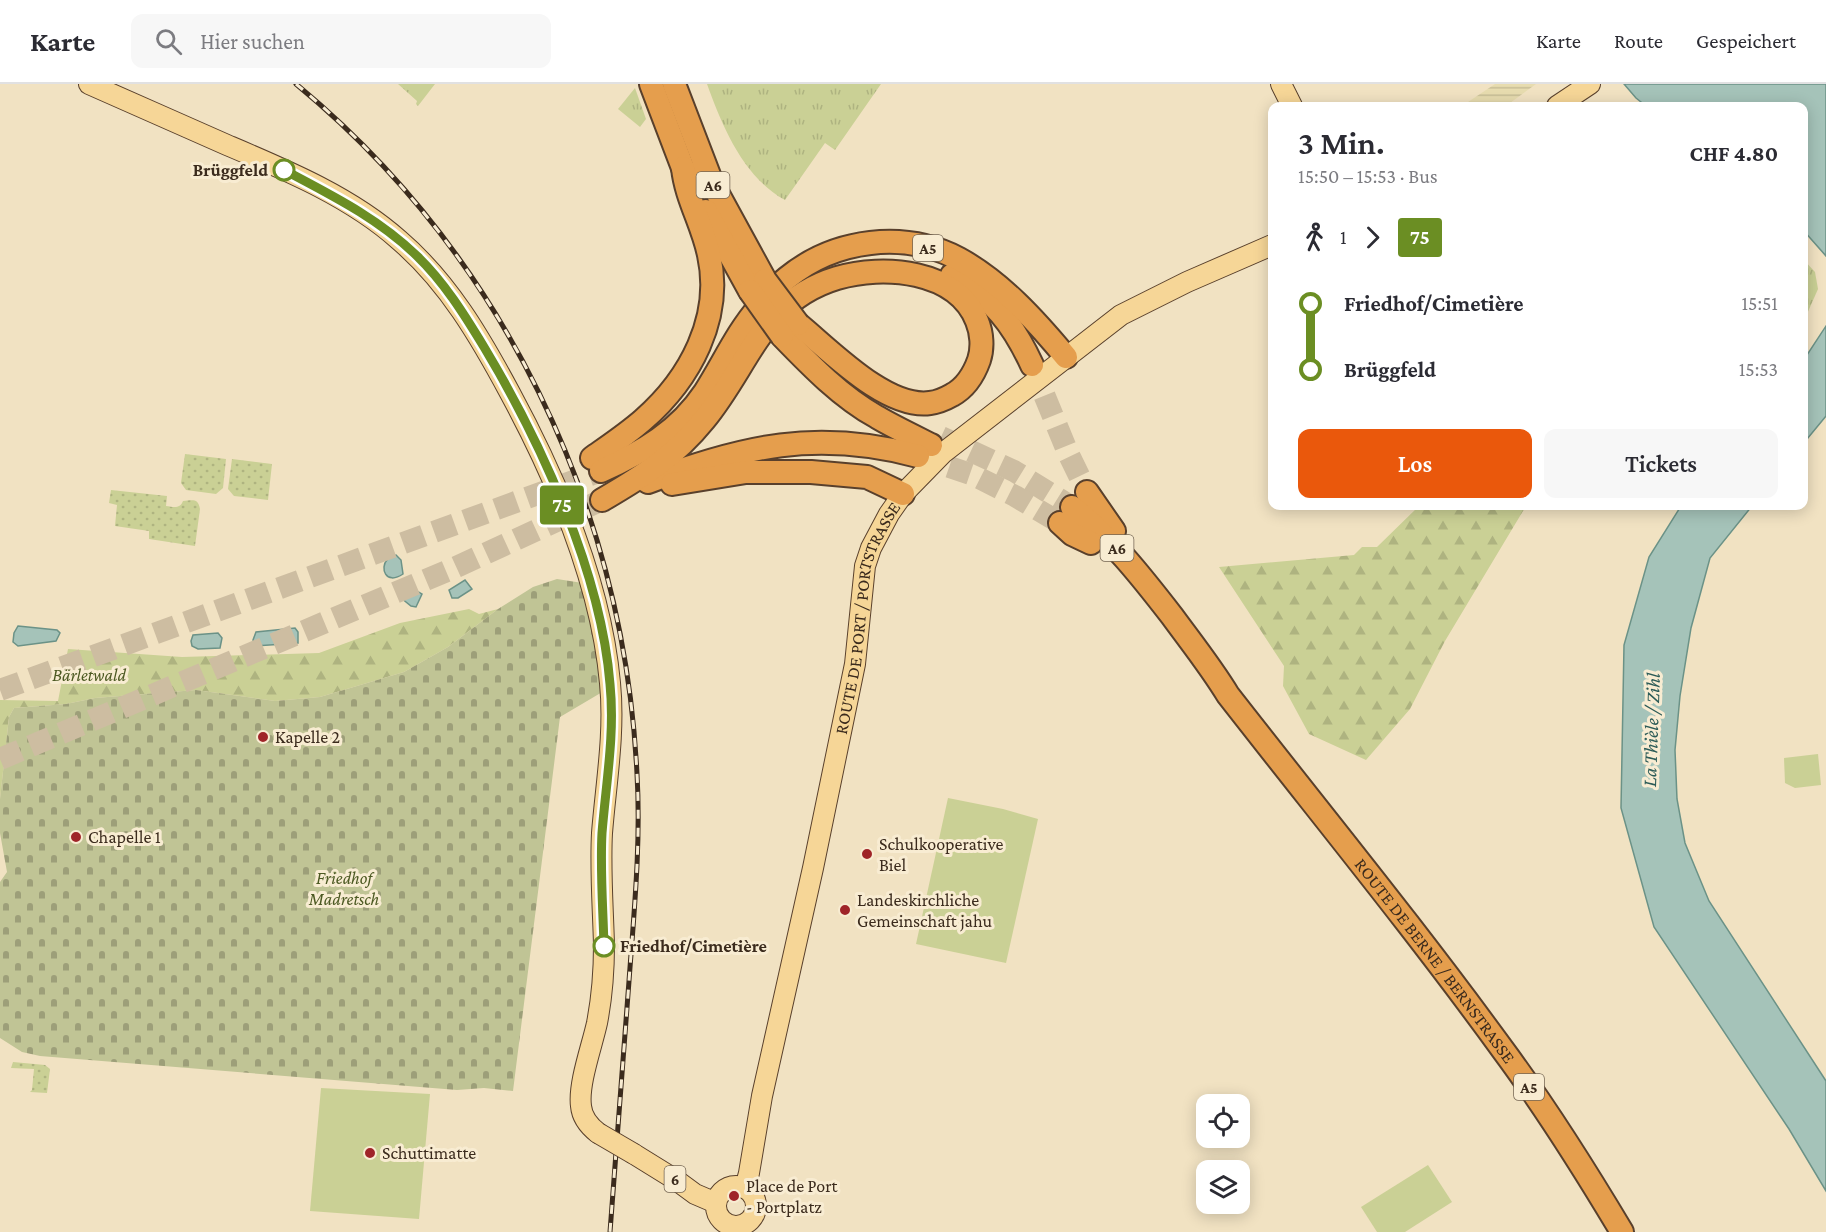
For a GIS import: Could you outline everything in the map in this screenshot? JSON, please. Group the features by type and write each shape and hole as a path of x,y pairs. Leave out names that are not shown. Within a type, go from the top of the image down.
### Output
{"highway":[{"name":"A6","path":"603,504 695,464 772,445 836,442 886,448 930,446 876,417 828,381 711,219 692,179 683,168 651,84"},
{"name":"A6","path":"674,84 712,183 761,290"},
{"name":"A5","path":"683,168 684,182 709,255 713,284 711,310 704,334 682,378 664,400 596,464 638,453 657,442 678,424 704,392 742,332 761,290 786,279 803,266 836,250 877,242 911,244 948,254 986,277 1017,305 1066,357"},
{"name":"A5","path":"761,290 843,263 882,259 918,263 952,275 971,286 990,302 1012,326 1032,365"},
{"name":"A5","path":"603,504 660,465 706,418 756,339 769,323 807,291 836,278 881,271 918,276 947,287 963,299 974,314 980,331 981,356 972,375 955,394 935,402 910,402 887,394 790,330"},
{"path":"603,504 676,483 746,472 845,474 867,477 899,500"},
{"name":"A6","path":"1070,510 1091,543"},
{"name":"A5","path":"1070,510 1133,556 1155,595 1213,669 1228,695"},
{"name":"A5","path":"1091,543 1111,563 1207,676 1228,695"},
{"name":"ROUTE DE BERNE / BERNSTRASSE","path":"1228,695 1510,1060 1572,1151 1622,1232"}],"main road":[{"name":"6","path":"89,84 283,170 386,228 428,267 462,311 494,363 524,419 564,511 593,594 605,646 612,707 611,752 601,859 603,976 597,1019 580,1096 584,1118 598,1133 695,1194 716,1203"},
{"path":"1281,84 1290,102"},
{"path":"1563,102 1588,85"},
{"name":"ROUTE DE PORT / PORTSTRASSE","path":"745,1188 762,1096 813,868 855,664 865,566 879,533 899,500 943,453 1121,315 1147,300 1268,247"},
{"path":"731,1186 745,1188 756,1200 756,1211 750,1226 730,1229 720,1219 716,1203 725,1189 731,1186"}],"shaded area":[{"path":"1495,84 1536,84 1511,102 1468,102"}],"green space":[{"path":"398,84 435,84 418,106 417,101"},
{"path":"707,84 881,84 835,150 825,143 785,200 770,190 746,165 727,133"},
{"path":"635,88 646,119 640,127 618,109"},
{"path":"1808,264 1815,272 1818,289 1808,312"},
{"path":"185,454 226,459 223,488 216,494 186,490 181,483"},
{"path":"232,459 272,464 268,500 234,496 228,489"},
{"path":"111,490 167,496 166,506 172,507 182,504 183,501 196,501 200,509 195,546 149,539 149,531 115,526 117,505 109,503"},
{"path":"1415,510 1524,510 1445,641 1410,709 1366,760 1309,734 1283,686 1284,666 1219,567 1354,555 1362,547 1377,547"},
{"name":"Friedhof Madretsch","path":"557,579 589,584 604,691 560,717 513,1091 484,1088 457,1090 40,1056 22,1052 0,1038 0,882 7,872 0,833 0,799 9,717 14,708 66,704 95,698 196,690 275,701 320,697 404,672 448,647 498,609 533,587"},
{"name":"Bärletwald","path":"469,609 479,614 498,609 448,647 404,672 320,697 275,701 196,690 95,698 66,704 14,708 9,717 0,799 0,700 58,701 68,649 182,657 319,653 400,623"},
{"path":"1818,754 1821,785 1795,788 1785,783 1784,758"},
{"path":"948,798 1038,819 1006,963 916,944"},
{"path":"13,1062 45,1065 50,1069 47,1093 30,1092 34,1069 11,1068"},
{"name":"Schuttimatte","path":"321,1088 430,1094 419,1219 310,1211"},
{"path":"1428,1165 1452,1202 1405,1232 1377,1232 1361,1207"}],"water":[{"path":"1624,84 1826,84 1826,256 1808,236 1808,102 1641,102"},
{"path":"1826,326 1826,416 1808,438 1808,353"},
{"name":"La Thièle / Zihl","path":"1678,510 1749,510 1710,558 1691,628 1680,696 1675,750 1677,799 1685,843 1709,901 1826,1081 1826,1191 1789,1129 1654,927 1621,808 1624,645 1649,557"},
{"path":"396,555 401,560 403,574 388,577 384,571 385,563 387,559"},
{"path":"465,580 472,589 458,598 452,598 449,590"},
{"path":"408,586 422,594 416,607 401,598 401,592"},
{"path":"18,626 57,630 60,633 56,641 18,646 13,642"},
{"path":"295,628 298,632 298,643 255,646 253,640 256,632"},
{"path":"218,633 222,638 220,648 198,649 192,646 193,635"}],"tunnel":[{"path":"1032,365 1068,453 1087,492"},
{"path":"941,437 1014,471 1072,507"},
{"path":"918,456 973,475 1015,496 1060,523"},
{"path":"0,690 601,471"},
{"path":"0,759 454,568 602,500"}],"railway":[{"path":"296,84 369,152 434,226 491,307 539,393 578,483 607,577 627,675 637,774 638,826 635,903 610,1232"}],"bus line":[{"name":"75","path":"284,170 344,202 386,228 428,267 462,311 494,363 524,419 552,481 582,559 599,615 610,684 611,752 601,859 604,946"}],"place":[{"name":"Brüggfeld","path":"284,170"},
{"name":"Kapelle 2","path":"263,737"},
{"name":"Chapelle 1","path":"76,837"},
{"name":"Schulkooperative Biel","path":"867,854"},
{"name":"Landeskirchliche Gemeinschaft jahu","path":"845,910"},
{"name":"Friedhof/Cimetière","path":"604,946"},
{"name":"Schuttimatte","path":"370,1153"},
{"name":"Place de Port - Portplatz","path":"734,1196"}]}
